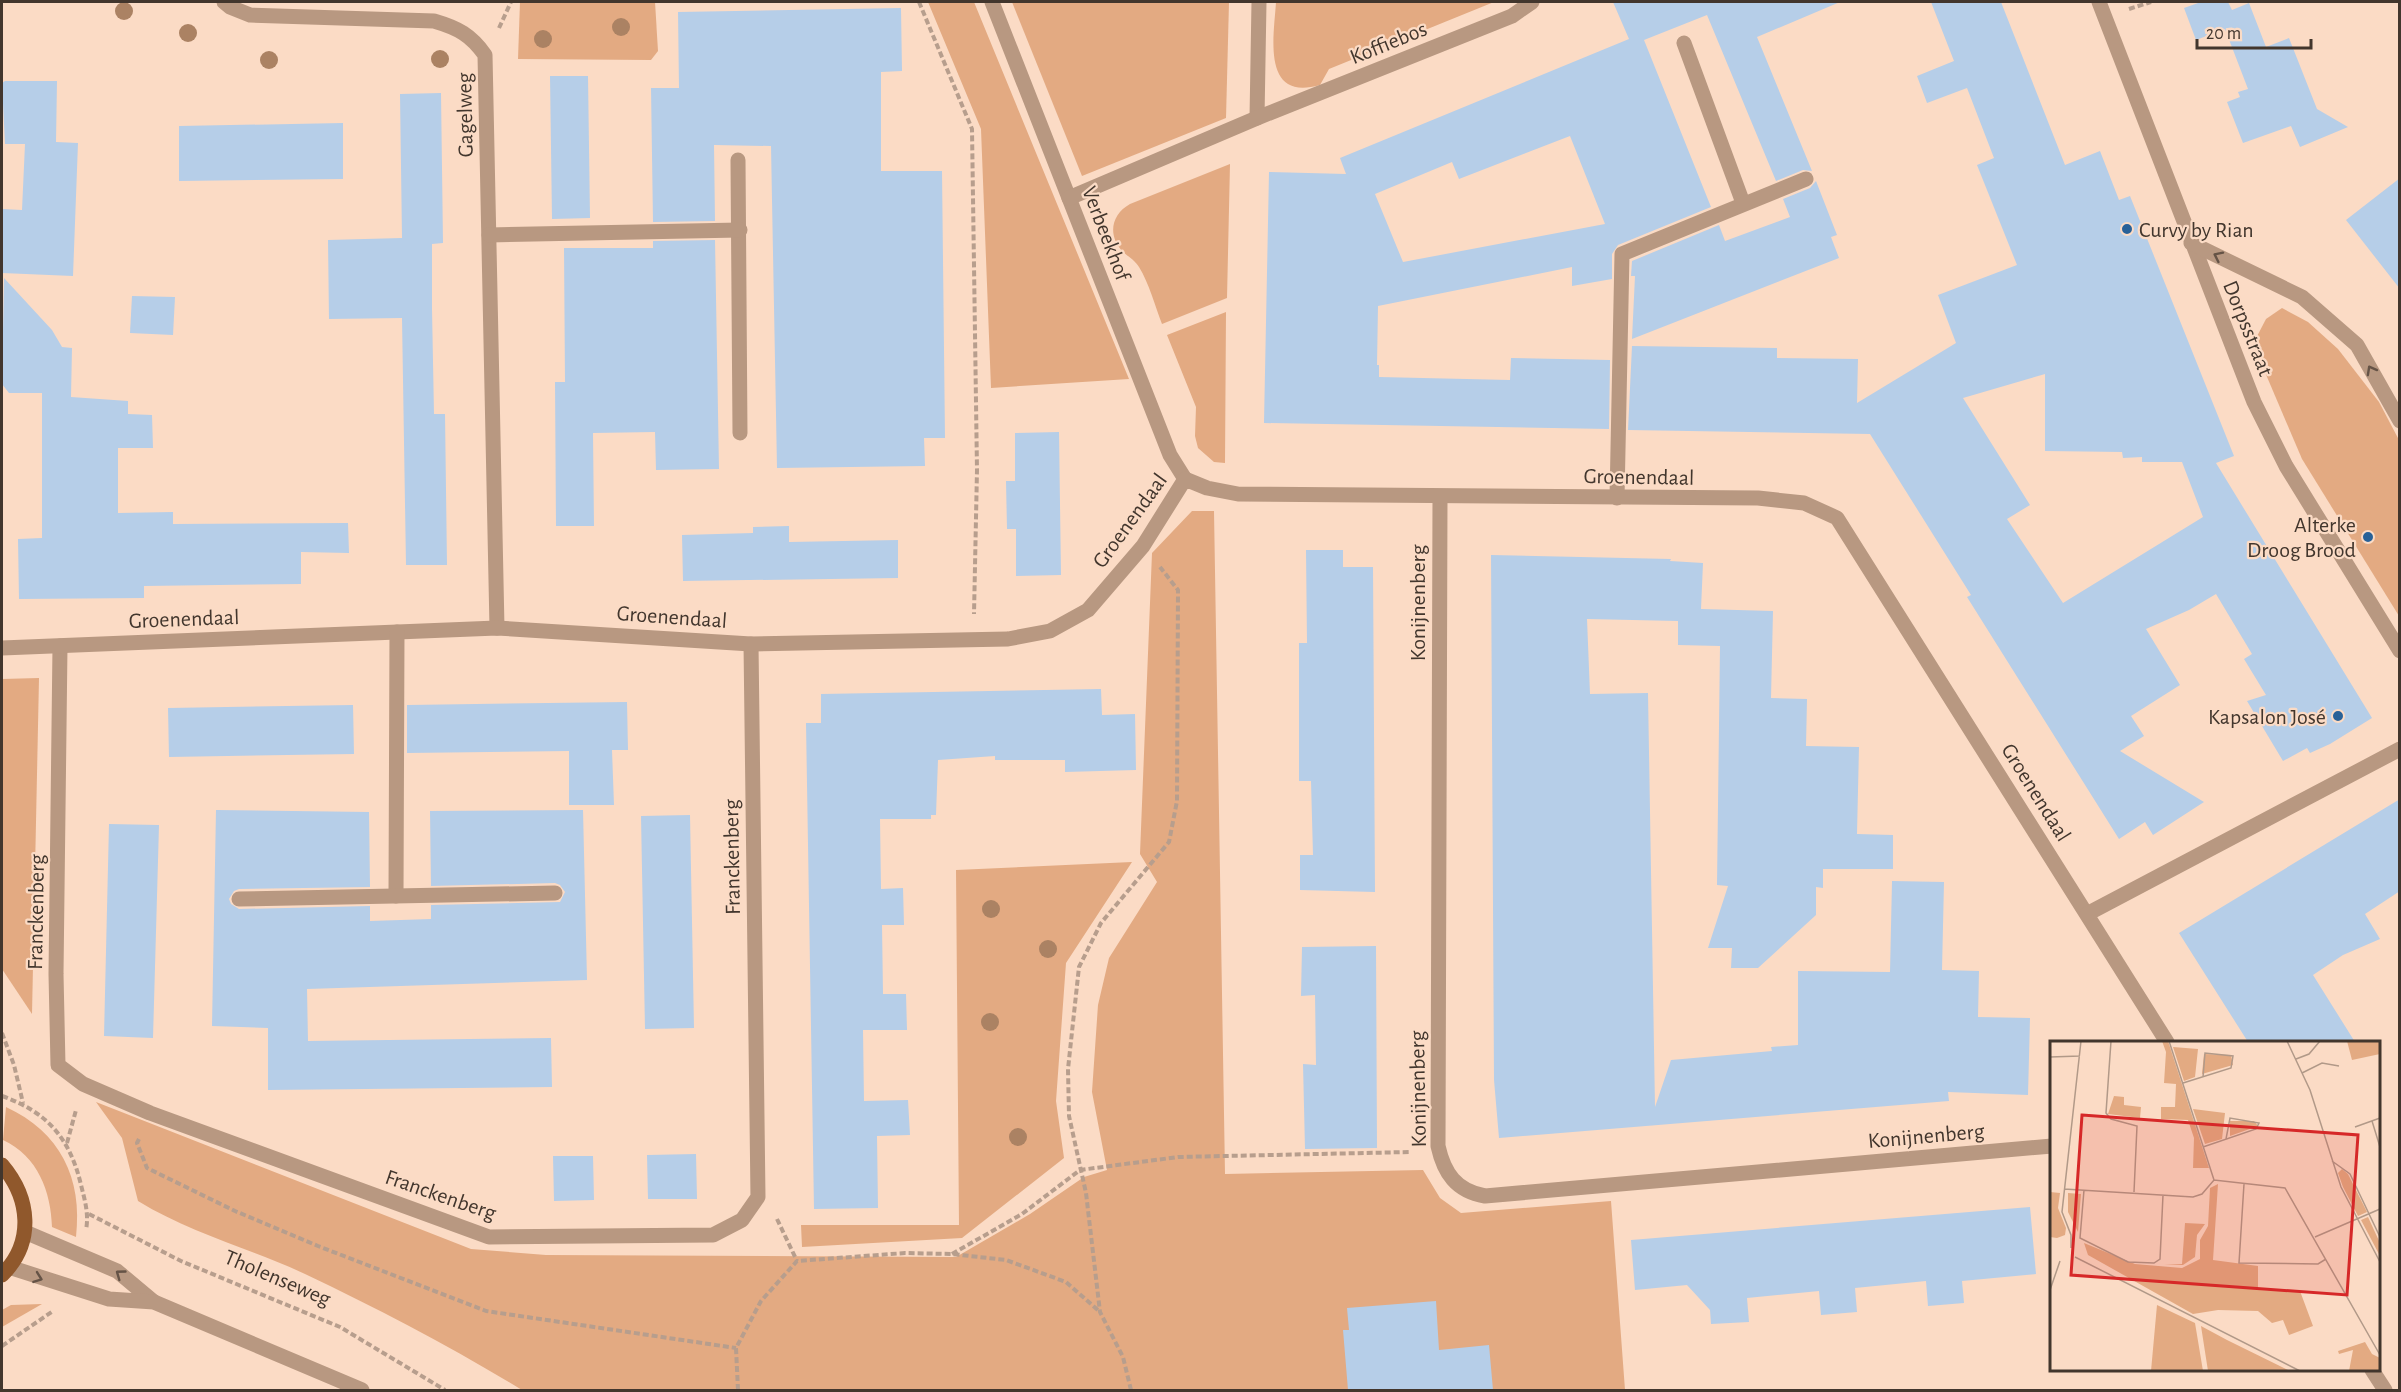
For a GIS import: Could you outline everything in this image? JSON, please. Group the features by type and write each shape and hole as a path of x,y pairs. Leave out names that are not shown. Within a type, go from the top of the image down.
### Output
{"main road":[{"path":"2,1165 22,1196 26,1214 25,1232 20,1251 5,1271"}],"street":[{"name":"Gagelweg","path":"224,2 230,8 250,15 434,21 456,27 473,38 485,55 497,628"},
{"name":"Verbeekhof","path":"992,2 1170,455 1185,479"},
{"path":"1257,118 1259,2"},
{"name":"Koffiebos","path":"1069,198 1257,118 1512,16 1532,2"},
{"name":"Dorpsstraat","path":"2100,2 2254,402 2286,466 2400,651"},
{"path":"1684,43 1743,203"},
{"path":"738,160 740,433"},
{"path":"1617,498 1622,254 1806,179"},
{"path":"489,235 740,230"},
{"path":"2191,243 2302,297 2357,345 2400,421"},
{"name":"Groenendaal","path":"2,648 497,628 751,644 1008,639 1050,631 1088,609 1143,546 1185,479 1221,492 1238,494 1758,498 1804,503 1836,518 2166,1041"},
{"name":"Konijnenberg","path":"1440,497 1438,1146 1442,1164 1450,1179 1463,1189 1485,1196 2050,1146"},
{"path":"396,896 397,632"},
{"name":"Franckenberg","path":"60,646 56,974 58,1065 83,1084 150,1113 489,1237 713,1235 742,1220 758,1197 751,644"},
{"path":"2087,914 2400,749"},
{"path":"239,899 555,893"},
{"path":"25,1232 117,1270 154,1302 362,1390"},
{"path":"5,1271 108,1299 154,1302"},
{"path":"2373,1371 2385,1390"}],"path":[{"path":"919,2 972,129 977,470 974,639"},
{"path":"1131,1390 1123,1357 1100,1312 1086,1192 1069,1116 1068,1069 1079,967 1101,923 1169,842 1177,801 1178,590 1143,546"},
{"path":"2,1033 14,1065 24,1103"},
{"path":"67,1144 83,1084"},
{"path":"2,1096 24,1103 53,1126 67,1144"},
{"path":"150,1113 137,1143 147,1168 318,1246 486,1311 736,1348"},
{"name":"Tholenseweg","path":"67,1144 75,1161 89,1214 181,1261 340,1327 445,1390"},
{"path":"952,1254 1022,1214 1080,1170 1178,1157 1411,1153 1438,1146"},
{"path":"749,1209 779,1220 797,1261"},
{"path":"738,1390 736,1348 761,1301 797,1261 905,1253 952,1254 1006,1260 1066,1282 1100,1312"},
{"path":"2,1346 57,1309 68,1288"}],"shaded area":[{"path":"520,2 655,2 658,51 651,60 518,59"},
{"path":"928,2 974,2 1129,379 991,388 981,129"},
{"path":"1012,2 1229,2 1226,118 1082,176"},
{"path":"1276,2 1494,2 1329,69 1320,85 1301,88 1288,84 1280,75 1275,63 1273,48"},
{"path":"1230,164 1227,298 1162,324 1143,273 1117,245 1113,231 1116,219 1119,213 1130,204"},
{"path":"2282,308 2308,322 2338,349 2379,402 2399,440 2399,616 2302,459 2253,344 2266,319"},
{"path":"1226,312 1225,463 1214,462 1198,448 1195,436 1196,407 1167,335"},
{"path":"1192,511 1214,511 1225,1174 1423,1170 1440,1198 1461,1213 1611,1201 1625,1390 522,1390 443,1344 333,1287 178,1222 138,1201 122,1138 96,1102 471,1249 546,1255 956,1257 1030,1214 1084,1177 1107,1170 1092,1092 1098,1005 1109,958 1157,882 1140,854 1152,553"},
{"path":"39,678 32,1014 2,969 2,679"},
{"path":"1132,862 1066,963 1056,1101 1064,1158 962,1238 802,1247 801,1225 959,1225 956,870"},
{"path":"6,1107 25,1117 41,1130 64,1159 76,1195 76,1237 52,1227 49,1201 34,1165 25,1155 3,1140"},
{"path":"42,1304 2,1327 2,1310 11,1305"}],"building":[{"path":"1613,2 1840,2 1757,37 1812,171 1803,170 1776,181 1707,15 1644,40 1711,207 1618,245 1612,254 1612,279 1572,286 1572,267 1378,306 1377,365 1379,365 1379,377 1510,380 1511,358 1610,360 1609,429 1264,423 1269,172 1346,174 1340,158 1629,39","holes":["1570,136 1605,224 1403,262 1375,194 1452,162 1459,179"]},
{"path":"1931,2 2001,2 2065,165 2100,151 2119,200 2130,196 2234,456 2216,463 2372,718 2330,744 2310,753 2307,748 2283,761 2247,701 2266,695 2244,659 2252,654 2216,594 2189,610 2146,629 2180,685 2131,716 2144,736 2120,751 2204,802 2153,835 2145,822 2119,839 1967,597 1971,595 1870,434 1628,430 1632,346 1777,348 1777,358 1858,359 1857,403 1956,343 1938,295 2017,265 1977,165 1994,158 1967,88 1927,103 1917,76 1954,61","holes":["2045,374 2045,451 2122,452 2123,458 2142,457 2142,462 2182,462 2203,517 2063,603 2007,519 2030,505 1963,398"]},
{"path":"2201,2 2228,2 2232,10 2249,3 2266,47 2289,38 2317,109 2348,127 2300,147 2291,126 2243,143 2227,102 2240,97 2238,92 2248,89 2225,29 2196,40 2184,8"},
{"path":"901,8 902,71 881,72 881,171 942,171 945,438 924,438 925,466 777,468 771,146 714,145 715,221 653,222 651,88 679,88 678,12"},
{"path":"550,76 588,76 590,218 552,219"},
{"path":"5,81 57,81 56,142 78,143 73,276 2,273 2,209 22,210 25,144 5,144 2,83"},
{"path":"441,93 443,243 432,244 432,309 434,414 445,414 447,565 406,565 402,318 329,319 328,240 402,238 400,94"},
{"path":"343,123 343,179 179,181 179,126"},
{"path":"2400,178 2400,289 2346,220"},
{"path":"1816,181 1837,235 1831,237 1839,258 1632,339 1635,276 1631,276 1632,261 1719,225 1725,241 1790,217 1783,199 1810,188"},
{"path":"715,240 719,469 656,470 655,432 593,433 594,526 556,526 555,382 565,382 564,248 653,248 653,241"},
{"path":"4,278 52,330 62,347 72,348 71,397 128,401 128,414 152,415 153,448 118,448 118,513 173,512 173,524 348,523 349,553 301,552 301,584 144,586 144,598 19,599 18,539 42,538 42,393 9,393 2,384"},
{"path":"132,296 175,297 173,335 130,333"},
{"path":"1059,432 1061,575 1016,576 1016,529 1007,529 1006,481 1015,481 1015,433"},
{"path":"789,526 789,542 898,540 898,578 683,581 682,535 753,533 753,527"},
{"path":"1306,550 1343,550 1343,567 1373,567 1375,892 1300,890 1300,855 1313,855 1311,781 1299,781 1299,643 1307,643"},
{"path":"1491,555 1671,559 1670,561 1703,563 1701,609 1773,611 1771,698 1807,699 1806,746 1859,747 1857,834 1893,835 1893,869 1823,869 1823,888 1816,887 1816,915 1758,968 1731,968 1732,948 1708,948 1728,886 1717,885 1720,646 1678,645 1678,621 1587,619 1590,694 1648,693 1655,1107 1671,1060 1772,1051 1771,1047 1798,1045 1798,971 1890,972 1892,881 1944,882 1942,970 1979,971 1978,1017 2030,1018 2028,1095 1948,1092 1949,1101 1499,1138 1494,1080"},
{"path":"1101,689 1102,715 1135,714 1136,770 1065,772 1065,760 995,760 995,756 938,760 936,815 931,815 931,819 880,819 881,889 903,888 904,925 882,925 883,994 906,994 907,1030 863,1030 864,1101 908,1100 910,1135 877,1136 878,1208 814,1209 806,723 821,723 821,694"},
{"path":"627,702 628,750 612,750 614,805 569,805 569,751 407,753 407,705"},
{"path":"353,705 354,754 169,757 168,708"},
{"path":"2400,799 2400,891 2365,914 2380,939 2343,955 2313,975 2354,1041 2247,1041 2179,933"},
{"path":"216,810 369,812 370,887 239,889 234,891 229,899 231,904 239,909 370,906 370,921 431,919 431,905 560,902 565,892 560,885 555,883 431,886 430,811 583,810 587,980 307,989 308,1041 551,1038 552,1087 268,1090 268,1028 212,1026"},
{"path":"690,815 694,1028 645,1029 641,816"},
{"path":"109,824 159,825 153,1038 104,1036"},
{"path":"1376,946 1377,1148 1305,1149 1303,1064 1316,1065 1315,995 1301,996 1302,947"},
{"path":"696,1154 697,1199 648,1199 647,1155"},
{"path":"553,1156 593,1156 594,1200 554,1201"},
{"path":"2030,1207 2036,1274 1962,1281 1964,1303 1928,1306 1926,1281 1855,1288 1857,1312 1821,1315 1819,1291 1747,1298 1749,1322 1711,1324 1710,1310 1687,1285 1635,1290 1631,1240"},
{"path":"1436,1301 1439,1350 1489,1345 1493,1390 1348,1390 1343,1330 1349,1330 1347,1308"}],"place":[{"name":"Curvy by Rian","path":"2127,229"},
{"name":"Alterke Droog Brood","path":"2368,537"},
{"name":"Kapsalon José","path":"2338,716"}]}
